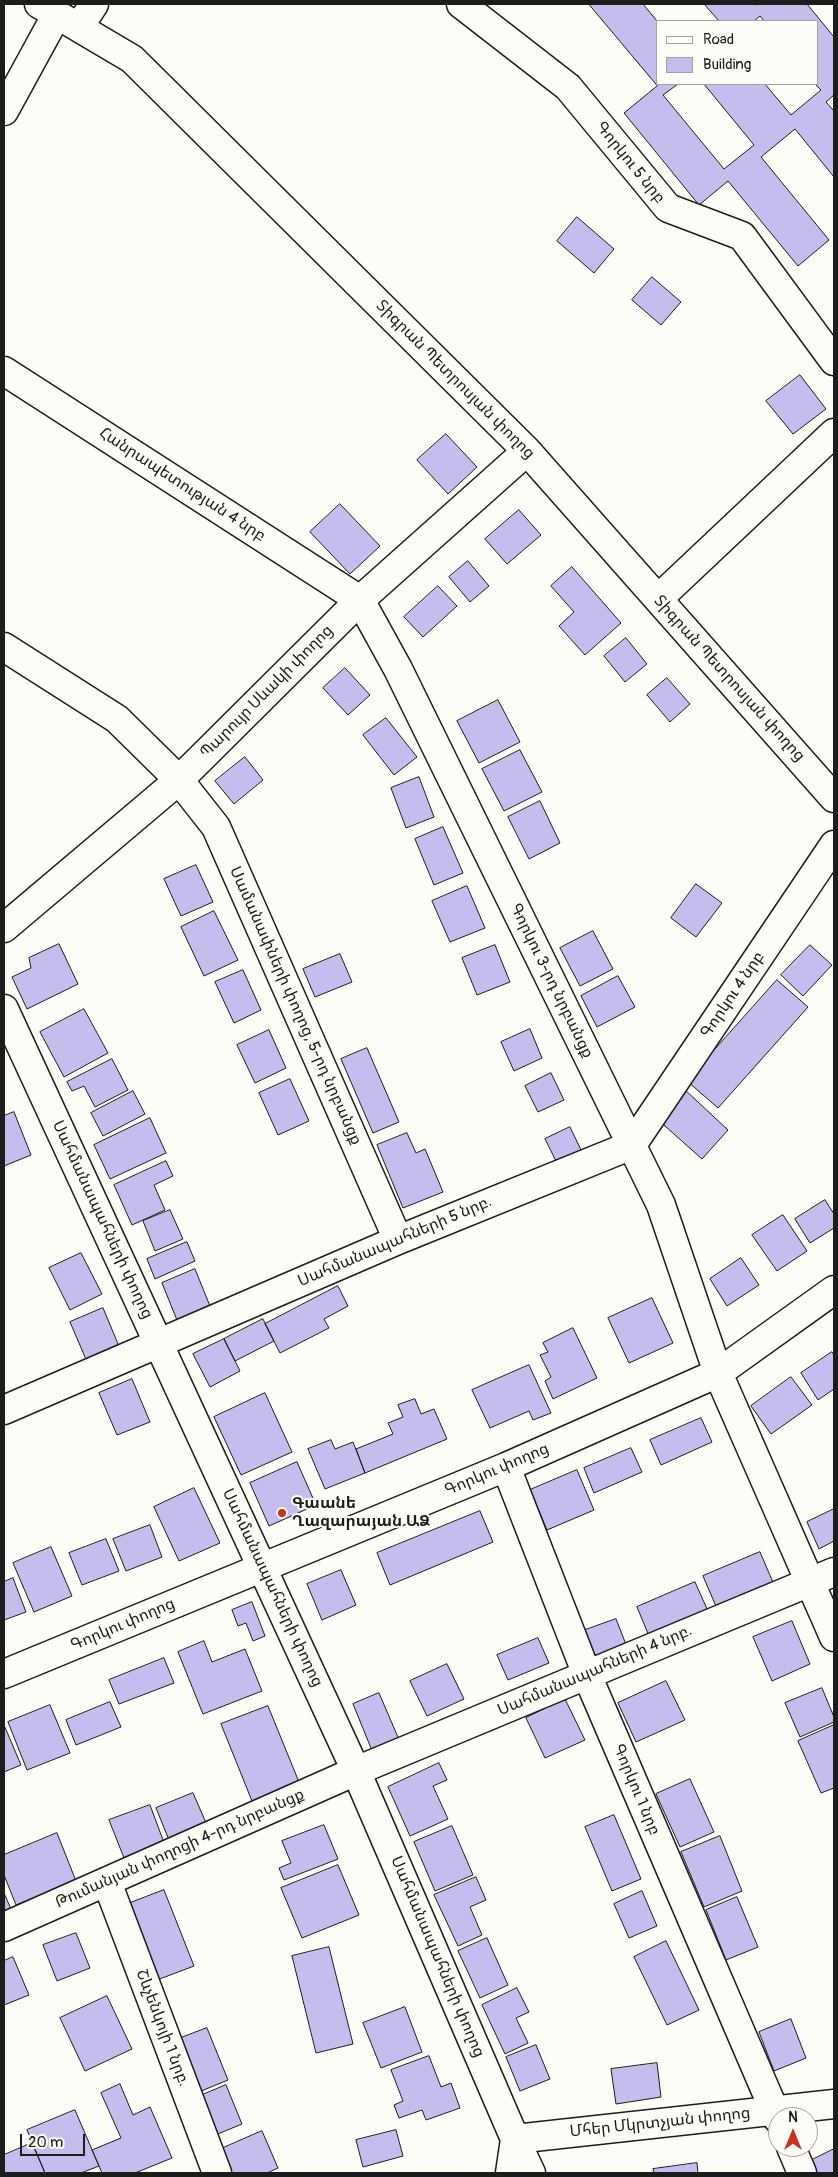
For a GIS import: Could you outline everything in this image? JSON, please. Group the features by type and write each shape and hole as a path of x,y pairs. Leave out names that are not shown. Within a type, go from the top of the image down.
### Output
{"street":[{"path":"4,111 58,15 94,4"},
{"name":"Գորկու 5 նրբ","path":"461,4 568,87 668,208 742,236 834,361"},
{"name":"Տիգրան Պետրոսյան փողոց","path":"58,15 132,59 527,451 834,798"},
{"name":"Հանրապետության 4 նրբ","path":"4,371 360,600"},
{"path":"658,599 834,433"},
{"name":"Պարույր Սևակի փողոց","path":"4,928 179,780 360,600 527,451"},
{"name":"Գորկու 3-րդ նրբանցք","path":"360,600 398,669 660,1205 718,1373 822,1576 834,1637"},
{"name":"Սամանափների փողոց, 5-րդ նրբանցք","path":"4,647 117,719 179,780 216,827 398,1240"},
{"name":"Գորկու 4 նրբ","path":"632,1145 834,845"},
{"name":"Սահմանապահների փողոց","path":"4,1009 356,1771 532,2173"},
{"name":"Սահմանապահների 5 նրբ.","path":"4,1410 398,1240 632,1145"},
{"name":"Գորկու փողոց","path":"4,1674 506,1467 718,1373 834,1290"},
{"name":"Գորկու 1 նրբ","path":"506,1467 587,1675 773,2107"},
{"name":"Սահմանապահների 4 նրբ.","path":"356,1771 822,1576"},
{"name":"Թումանյան փողոցի 4-րդ նրբանցք","path":"4,1927 356,1771"},
{"name":"Շևչենկոյի 1 նրբ.","path":"107,1882 218,2173"},
{"name":"Մհեր Մկրտչյան փողոց","path":"818,2107 834,2104"},
{"name":"Մհեր Մկրտչյան փողոց","path":"516,2139 768,2116"},
{"path":"510,2173 516,2139"},
{"path":"795,2157 802,2173"}],"building":[{"path":"589,4 643,4 656,20 656,85"},
{"path":"704,4 807,4 834,37 834,95 826,102 834,111 834,177 795,129 761,157 829,240 798,266 728,181 699,205 624,113 657,86 677,85 663,95 724,169 754,145 705,85 766,85 791,115 821,90 816,85 818,85 818,20 763,20 760,16 755,20 718,20"},
{"path":"577,217 614,249 594,273 557,241"},
{"path":"652,277 681,302 661,325 632,300"},
{"path":"800,375 826,409 793,434 766,401"},
{"path":"446,434 477,467 448,494 417,460"},
{"path":"340,504 380,546 350,574 310,532"},
{"path":"519,510 541,535 507,564 485,539"},
{"path":"468,561 489,586 470,602 449,577"},
{"path":"572,567 621,623 585,655 559,626 574,612 551,586"},
{"path":"438,586 457,606 423,637 404,617"},
{"path":"626,638 647,664 625,682 604,656"},
{"path":"345,668 370,695 348,715 323,688"},
{"path":"667,678 690,704 670,722 647,695"},
{"path":"498,700 520,742 479,763 457,721"},
{"path":"386,718 417,757 394,775 363,735"},
{"path":"520,750 542,792 504,811 482,769"},
{"path":"245,757 263,780 234,804 215,781"},
{"path":"419,777 434,817 406,828 391,788"},
{"path":"540,801 560,843 529,859 508,817"},
{"path":"443,827 463,873 434,885 415,839"},
{"path":"196,865 213,902 181,916 164,879"},
{"path":"696,884 722,903 696,937 671,918"},
{"path":"467,886 485,928 450,942 432,901"},
{"path":"214,911 238,960 204,976 181,927"},
{"path":"593,931 613,969 580,986 560,948"},
{"path":"59,944 78,984 27,1009 12,977 31,968 29,958"},
{"path":"495,945 510,982 477,995 462,958"},
{"path":"810,945 832,965 803,996 781,975"},
{"path":"340,954 352,982 315,997 303,969"},
{"path":"243,970 261,1010 234,1023 215,982"},
{"path":"618,976 635,1007 597,1027 581,996"},
{"path":"777,980 808,1007 718,1108 687,1081"},
{"path":"84,1009 108,1053 64,1077 40,1032"},
{"path":"530,1029 542,1058 514,1071 501,1042"},
{"path":"269,1030 286,1068 255,1083 237,1045"},
{"path":"367,1048 399,1122 373,1133 341,1059"},
{"path":"112,1059 128,1090 95,1107 84,1086 72,1091 67,1082"},
{"path":"551,1073 564,1100 538,1112 525,1086"},
{"path":"290,1079 309,1121 278,1135 259,1093"},
{"path":"683,1088 728,1130 702,1159 656,1118"},
{"path":"133,1091 145,1114 103,1136 91,1113"},
{"path":"14,1112 31,1155 4,1166 4,1116"},
{"path":"150,1118 166,1153 110,1179 94,1145"},
{"path":"570,1127 582,1152 557,1163 545,1139"},
{"path":"407,1133 416,1153 425,1149 443,1192 403,1208 377,1145"},
{"path":"166,1161 173,1176 154,1185 165,1210 132,1225 114,1185"},
{"path":"825,1200 834,1214 834,1228 810,1243 795,1219"},
{"path":"170,1210 183,1239 155,1251 143,1221"},
{"path":"783,1215 807,1251 777,1271 752,1235"},
{"path":"187,1242 195,1261 155,1279 147,1259"},
{"path":"81,1253 102,1294 70,1310 49,1268"},
{"path":"741,1258 759,1285 727,1306 710,1279"},
{"path":"195,1269 212,1311 179,1325 162,1283"},
{"path":"338,1286 348,1306 324,1319 329,1328 280,1353 265,1324"},
{"path":"652,1298 673,1343 629,1363 608,1318"},
{"path":"103,1308 121,1351 88,1364 70,1322"},
{"path":"263,1319 274,1341 235,1361 224,1339"},
{"path":"573,1328 597,1378 553,1399 545,1381 551,1377 540,1355 548,1352 543,1343"},
{"path":"224,1339 240,1371 210,1387 193,1354"},
{"path":"832,1352 834,1355 834,1389 818,1400 801,1373"},
{"path":"529,1365 551,1413 533,1420 529,1411 490,1428 472,1390"},
{"path":"791,1377 812,1405 771,1434 751,1406"},
{"path":"132,1379 150,1422 117,1435 99,1393"},
{"path":"265,1393 292,1452 241,1475 214,1417"},
{"path":"415,1399 421,1414 434,1409 447,1439 365,1473 356,1449 393,1434 388,1423 403,1417 398,1405"},
{"path":"701,1418 712,1442 661,1465 650,1440"},
{"path":"331,1440 335,1449 353,1442 365,1473 325,1489 308,1449"},
{"path":"631,1448 642,1472 594,1493 584,1468"},
{"path":"297,1462 316,1505 269,1526 250,1483"},
{"path":"577,1470 594,1510 547,1530 530,1490"},
{"path":"194,1488 220,1543 179,1561 154,1507"},
{"path":"834,1509 834,1541 819,1549 807,1522"},
{"path":"480,1511 493,1542 390,1585 377,1553"},
{"path":"150,1525 162,1557 126,1571 113,1539"},
{"path":"106,1539 119,1571 82,1585 69,1553"},
{"path":"51,1547 72,1596 34,1612 13,1563"},
{"path":"760,1552 775,1587 718,1611 703,1576"},
{"path":"341,1570 356,1605 322,1620 307,1584"},
{"path":"13,1578 26,1612 4,1620 4,1582"},
{"path":"695,1582 708,1611 649,1636 637,1607"},
{"path":"252,1602 265,1636 253,1641 246,1623 238,1626 232,1610"},
{"path":"616,1619 629,1652 590,1667 577,1633"},
{"path":"792,1621 810,1664 772,1681 753,1637"},
{"path":"538,1638 549,1663 508,1680 497,1655"},
{"path":"204,1641 212,1662 245,1649 262,1691 203,1714 178,1652"},
{"path":"164,1658 174,1683 119,1704 109,1680"},
{"path":"447,1664 464,1699 427,1716 410,1681"},
{"path":"666,1681 685,1720 636,1742 618,1703"},
{"path":"822,1688 834,1717 834,1722 800,1737 785,1703"},
{"path":"379,1693 400,1742 373,1753 353,1704"},
{"path":"565,1699 585,1740 545,1758 526,1718"},
{"path":"110,1702 121,1727 76,1745 66,1720"},
{"path":"50,1705 70,1753 27,1770 8,1722"},
{"path":"268,1706 301,1787 254,1806 221,1724"},
{"path":"4,1725 21,1765 4,1772"},
{"path":"834,1725 834,1788 821,1793 798,1741"},
{"path":"439,1763 447,1780 433,1786 448,1819 410,1836 388,1787"},
{"path":"690,1779 714,1832 680,1847 656,1794"},
{"path":"193,1793 207,1825 169,1840 156,1808"},
{"path":"150,1805 166,1848 126,1863 109,1820"},
{"path":"614,1815 641,1879 612,1891 585,1827"},
{"path":"324,1825 338,1859 284,1880 279,1868 291,1863 282,1841"},
{"path":"452,1826 473,1875 435,1891 414,1842"},
{"path":"57,1833 76,1881 16,1905 4,1875 4,1855"},
{"path":"720,1836 742,1891 704,1907 681,1852"},
{"path":"338,1865 359,1915 302,1938 281,1888"},
{"path":"476,1877 486,1900 470,1907 482,1935 458,1946 434,1895"},
{"path":"164,1890 194,1966 149,1983 120,1907"},
{"path":"642,1891 657,1926 629,1938 614,1904"},
{"path":"4,1893 11,1909 4,1912"},
{"path":"737,1897 758,1947 726,1960 706,1910"},
{"path":"76,1933 90,1968 57,1981 43,1945"},
{"path":"487,1938 508,1985 480,1998 458,1951"},
{"path":"666,1941 699,2010 667,2025 634,1957"},
{"path":"329,1947 353,2044 316,2053 292,1956"},
{"path":"13,1957 29,1995 4,2005 4,1961"},
{"path":"517,1988 529,2012 516,2018 528,2043 505,2054 482,2005"},
{"path":"107,1996 132,2049 85,2071 60,2018"},
{"path":"405,2007 422,2052 381,2068 363,2023"},
{"path":"791,2019 806,2058 774,2071 759,2032"},
{"path":"207,2028 228,2080 194,2094 173,2041"},
{"path":"536,2045 550,2079 520,2091 506,2057"},
{"path":"429,2056 441,2087 451,2083 460,2108 426,2120 422,2110 399,2118 394,2105 403,2101 391,2070"},
{"path":"657,2063 661,2097 616,2104 611,2069"},
{"path":"120,2084 133,2115 150,2107 172,2158 135,2173 102,2173 92,2150 121,2138 101,2093"},
{"path":"226,2085 242,2124 208,2138 193,2099"},
{"path":"75,2110 99,2166 81,2173 45,2173 27,2130"},
{"path":"396,2130 403,2156 363,2167 356,2140"},
{"path":"262,2131 278,2168 267,2173 224,2173 214,2152"},
{"path":"32,2143 45,2173 4,2173 4,2155"},
{"path":"834,2149 834,2173 811,2173 806,2163"},
{"path":"697,2163 698,2173 654,2173 653,2169"}],"place":[{"name":"Գաանե Ղազարայան ԱՁ","path":"282,1513"}]}
